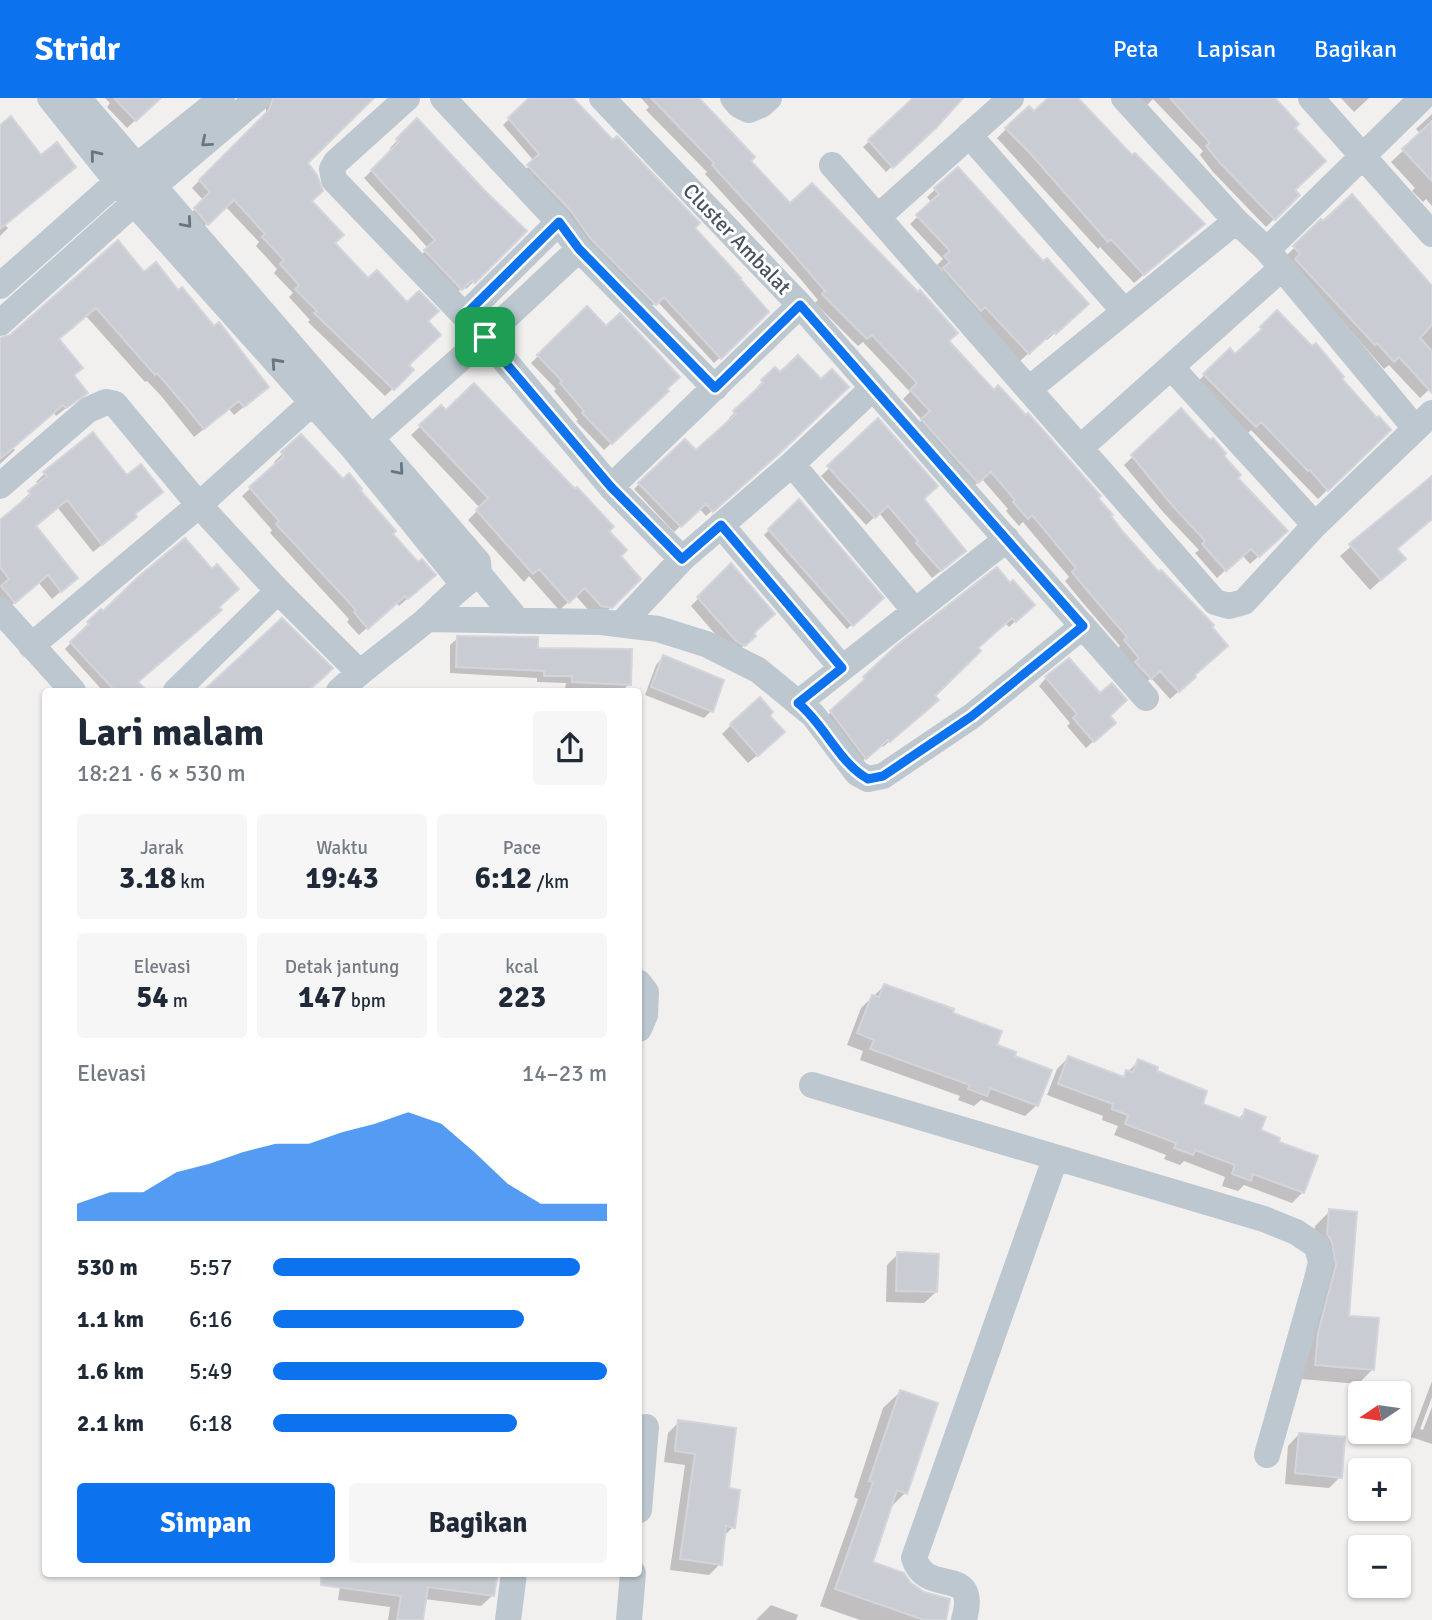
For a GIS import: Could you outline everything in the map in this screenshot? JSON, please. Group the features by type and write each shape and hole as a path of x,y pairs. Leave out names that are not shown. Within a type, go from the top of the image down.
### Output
{"street":[{"path":"50,98 136,178"},
{"path":"78,98 136,178 320,396 353,448 471,579 518,621"},
{"path":"0,286 136,178 222,98"},
{"path":"136,178 258,98"},
{"path":"407,98 336,162 332,169 334,180 465,315 611,487 682,559"},
{"path":"443,98 559,222 579,249 715,388"},
{"name":"Cluster Ambalat","path":"602,98 800,305 1146,698"},
{"path":"733,98 749,110 769,98"},
{"path":"878,216 1011,98"},
{"path":"832,165 1215,602 1229,606 1244,602 1315,525 1423,421 1124,98"},
{"path":"1311,98 1432,234"},
{"path":"1080,448 1171,367 1275,259 1362,157 1422,98"},
{"path":"970,135 1124,312"},
{"path":"0,323 134,203 136,178"},
{"path":"134,203 320,396 371,438 478,562 471,579 343,688"},
{"path":"1029,390 1236,221"},
{"path":"465,315 559,222"},
{"path":"371,438 579,249"},
{"path":"611,487 800,305"},
{"path":"1171,367 1315,525"},
{"path":"621,624 682,559 792,464 873,388"},
{"path":"31,646 199,505 320,396"},
{"path":"0,486 88,410 106,402 116,404 199,505 278,591 359,673"},
{"path":"792,464 915,611"},
{"path":"721,525 842,668"},
{"path":"798,703 1007,539"},
{"path":"179,688 278,591"},
{"path":"0,610 70,688"},
{"path":"426,620 601,622 658,629 706,644 758,670 813,715 857,773 868,779 883,776 972,716 1083,626"},
{"path":"642,987 646,992 642,1022"},
{"path":"812,1085 1264,1219 1296,1232 1317,1246 1321,1262 1317,1279 1267,1455"},
{"path":"964,1620 969,1601 960,1585 926,1576 917,1569 914,1558 1055,1159"},
{"path":"642,1474 646,1427"},
{"path":"508,1620 513,1577"},
{"path":"629,1620 633,1577"}],"building":[{"path":"114,98 161,98 136,121"},
{"path":"273,98 374,98 308,163 317,175 323,191 312,201 344,235 335,243 368,278 377,270 407,302 419,291 439,311 428,321 441,335 409,365 414,370 394,390 314,313 317,311 295,289 299,285 280,264 284,260 262,237 265,234 234,200 208,225 194,208 210,192 199,180 269,110"},
{"path":"529,98 573,98 613,140 617,136 700,223 695,228 769,312 721,359 664,297 656,305 591,239 571,211 527,165 539,154 508,118"},
{"path":"651,98 699,98 755,157 751,161 790,203 812,183 918,292 920,290 958,333 949,341 994,390 998,385 1026,415 1028,413 1101,496 1098,498 1123,532 1159,572 1161,570 1214,625 1212,627 1228,646 1179,692 1160,671 1151,679 1135,662 1139,658 1124,640 1127,637 1072,572 1076,568 1032,515 1028,519 991,472 978,483 921,419 930,411 910,390 917,383 872,335 867,339 822,294 825,291 712,165 714,163"},
{"path":"913,98 963,98 937,127 893,168 868,140"},
{"path":"1048,98 1078,98 1132,155 1135,153 1205,224 1144,275 1111,239 1108,242 1005,128 1029,106 1034,111"},
{"path":"1170,98 1275,98 1299,124 1295,128 1326,161 1295,190 1300,195 1275,220 1221,164 1206,146 1210,143"},
{"path":"11,116 41,155 57,142 76,167 0,229 0,125"},
{"path":"417,118 485,191 527,231 475,283 472,280 462,290 424,250 435,240 371,170 399,142 396,139"},
{"path":"1432,121 1432,181 1402,149"},
{"path":"958,167 1043,261 1047,258 1089,304 1029,354 985,307 981,311 943,268 950,262 944,256 950,251 916,215 939,194 934,188"},
{"path":"1352,194 1432,286 1432,325 1420,338 1432,351 1432,393 1399,357 1394,362 1377,343 1375,345 1295,259 1300,254 1293,246"},
{"path":"118,240 144,272 156,262 178,290 182,287 214,326 219,322 269,387 244,407 239,401 204,429 157,373 155,375 96,308 59,339 83,368 74,375 88,393 66,408 63,405 0,459 0,338 10,335"},
{"path":"587,306 606,326 620,313 680,377 667,389 669,391 612,444 582,413 584,411 560,383 562,381 537,355"},
{"path":"1277,310 1312,346 1316,343 1344,377 1342,379 1391,430 1328,491 1261,422 1256,427 1203,374 1230,348 1235,354 1262,329 1260,327"},
{"path":"798,355 821,379 832,369 849,387 713,512 706,504 681,527 638,483 685,439 696,450 736,414 733,411 763,383 761,380 775,367 780,372"},
{"path":"474,383 614,527 609,531 627,550 621,556 641,579 612,608 601,606 585,588 569,603 539,569 533,574 476,510 488,498 419,425 441,405 446,410"},
{"path":"1181,408 1210,440 1213,438 1241,475 1238,478 1288,531 1259,557 1251,549 1226,571 1202,544 1205,541 1131,455"},
{"path":"878,418 938,486 924,499 966,551 941,571 888,506 875,518 827,466"},
{"path":"93,432 127,475 141,464 163,492 102,545 67,500 36,526 78,578 61,592 48,575 15,603 1,586 9,579 0,567 0,520 31,494 28,491 47,476 43,472"},
{"path":"301,434 343,479 349,473 362,489 360,490 396,531 393,534 418,562 422,559 436,575 408,599 405,596 368,629 354,612 356,610 276,524 279,521 249,487 284,456 281,452"},
{"path":"1432,476 1432,519 1397,549 1406,559 1381,580 1349,544"},
{"path":"799,499 884,598 853,626 768,529"},
{"path":"185,538 212,569 217,564 239,589 219,607 222,610 138,682 144,688 112,688 70,642 89,624 87,622 101,609 103,611 138,577"},
{"path":"731,563 775,614 754,633 756,636 745,646 736,641 697,597"},
{"path":"997,567 1010,583 1013,580 1035,605 1016,622 1012,618 978,648 981,651 935,696 939,700 866,759 830,711 897,645"},
{"path":"282,618 333,668 311,688 206,688"},
{"path":"457,636 538,637 538,648 632,649 631,685 572,682 572,676 544,676 544,671 456,667"},
{"path":"663,655 724,680 713,712 651,687"},
{"path":"1069,658 1100,693 1112,683 1127,700 1110,716 1116,723 1094,742 1073,718 1077,714 1045,677"},
{"path":"760,697 773,712 770,716 785,732 758,756 730,724"},
{"path":"884,984 954,1009 953,1013 1002,1031 997,1045 1016,1052 1015,1056 1052,1070 1038,1106 990,1088 987,1096 968,1089 970,1085 870,1049 874,1040 857,1033 872,995 879,997"},
{"path":"1068,1056 1124,1077 1126,1070 1133,1072 1138,1059 1158,1067 1157,1071 1207,1091 1203,1104 1242,1119 1245,1109 1266,1117 1261,1130 1280,1138 1279,1142 1318,1156 1304,1193 1253,1174 1251,1181 1232,1174 1235,1165 1195,1150 1193,1155 1174,1148 1176,1143 1125,1124 1128,1115 1112,1109 1113,1104 1058,1084"},
{"path":"1329,1209 1357,1212 1349,1316 1379,1318 1374,1370 1315,1365 1318,1333 1336,1265 1332,1242 1327,1234"},
{"path":"897,1252 939,1254 937,1292 896,1291"},
{"path":"900,1390 938,1403 907,1494 897,1490 873,1562 904,1573 911,1583 924,1592 950,1599 946,1620 924,1620 835,1589 873,1482 869,1481"},
{"path":"678,1420 736,1428 729,1488 740,1490 735,1528 726,1526 722,1565 680,1559 695,1454 675,1451"},
{"path":"1299,1433 1345,1437 1342,1478 1295,1473"},
{"path":"321,1577 497,1577 494,1596 428,1587 423,1620 397,1620 401,1596 321,1585"}],"route":[{"path":"559,222 579,249 715,388 800,305 1083,626 972,716 883,776 868,779 857,773 813,715 798,703 842,668 721,525 682,559 611,487 485,337 465,315 559,222"}]}
